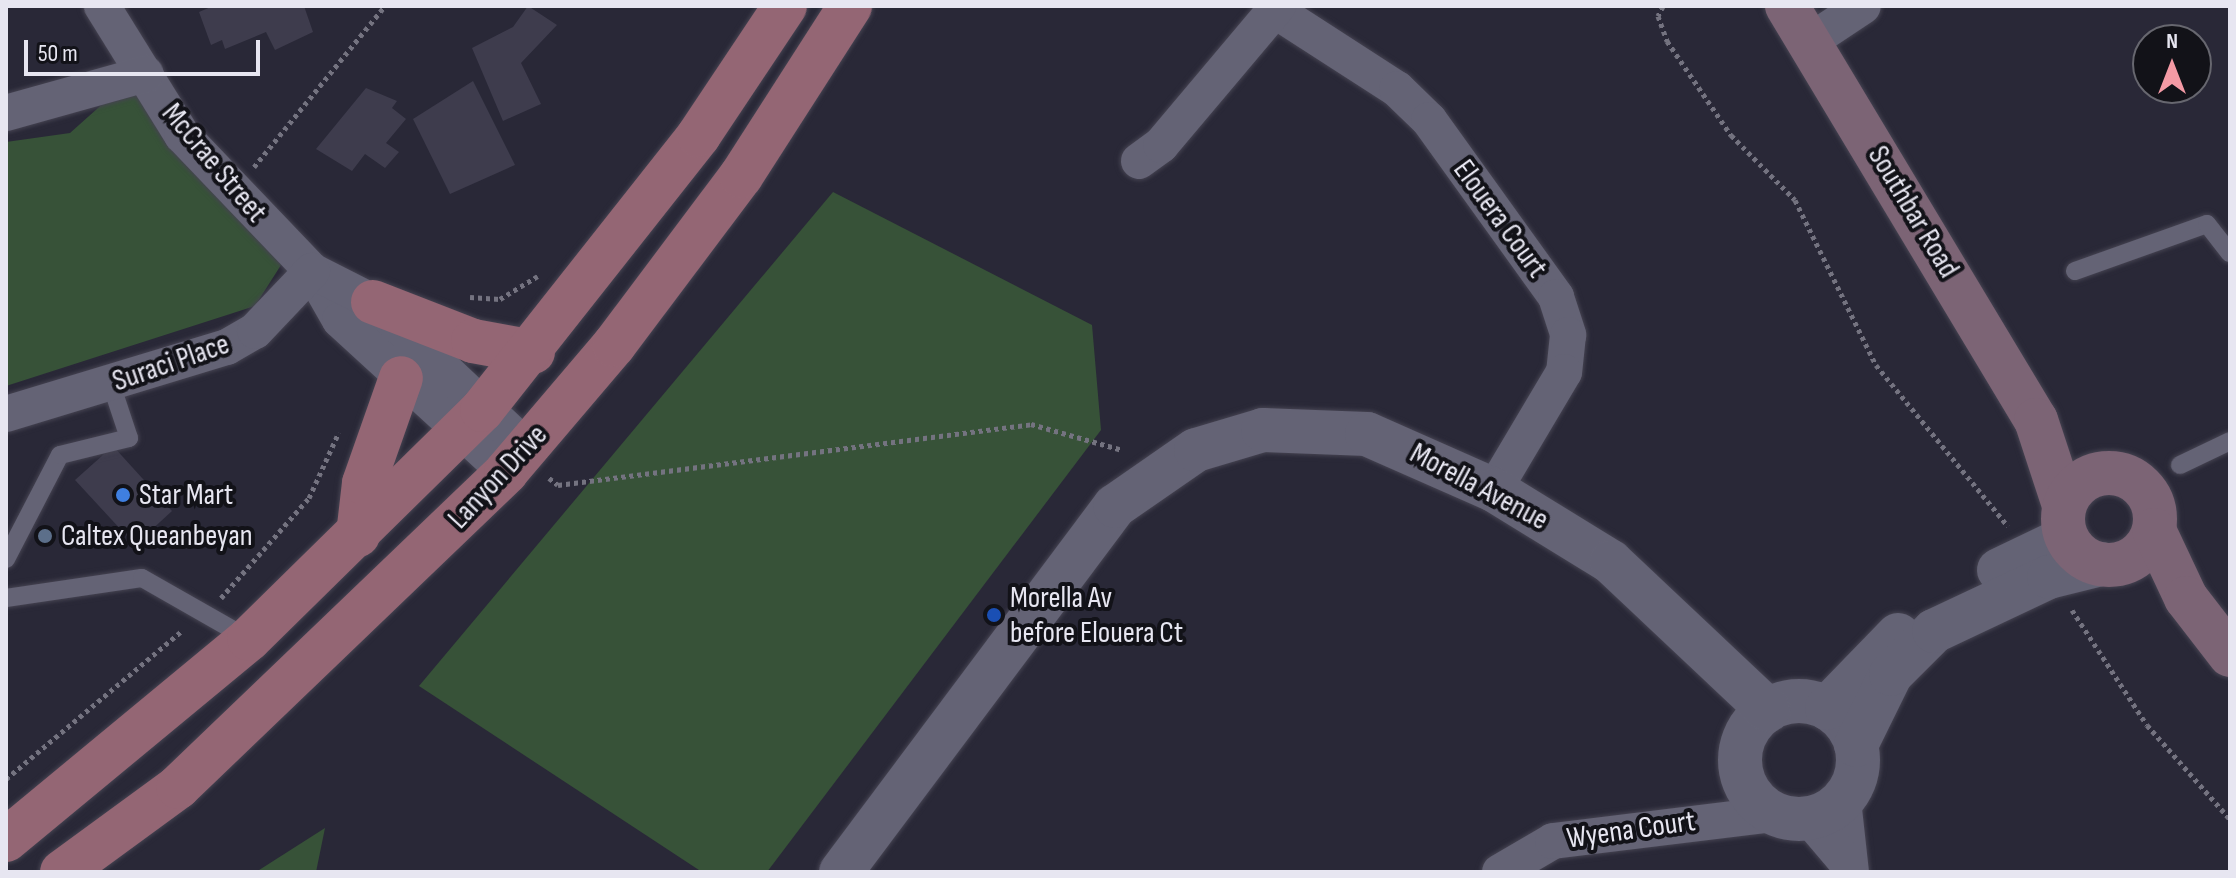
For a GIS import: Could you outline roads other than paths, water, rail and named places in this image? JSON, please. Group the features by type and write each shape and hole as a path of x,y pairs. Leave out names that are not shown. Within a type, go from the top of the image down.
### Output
{"main road":[{"name":"Lanyon Drive","path":"6,840 249,639 358,535 470,421 533,352 699,135 785,6"},
{"name":"Lanyon Drive","path":"62,872 178,787 518,459 741,176 850,6"},
{"name":"Southbar Road","path":"1800,23 2036,420 2065,522"},
{"path":"373,302 431,327 533,352"},
{"path":"358,535 364,483 401,378"},
{"name":"Southbar Road","path":"2036,420 2107,473"},
{"path":"2128,552 2145,490 2107,473 2073,489 2065,522 2080,556 2128,552 2186,598 2230,655"}],"street":[{"name":"McCrae Street","path":"102,6 182,135 232,194 312,271 340,320 401,378 470,421 518,459"},
{"path":"1800,23 1863,6"},
{"name":"Elouera Court","path":"1139,161 1277,9 1422,113 1556,297 1568,335 1564,372 1494,490"},
{"path":"6,113 146,74"},
{"name":"McCrae Street","path":"312,271 373,302 470,421"},
{"name":"Suraci Place","path":"6,414 227,347 255,331 312,271"},
{"name":"Morella Avenue","path":"841,872 1086,540 1147,479 1218,441 1327,428 1401,445 1494,490 1611,562 1680,620 1751,707"},
{"path":"1827,708 1921,616 2065,522"},
{"path":"1779,807 1854,783 1856,745 1891,674 1934,631 2049,577 2128,552"},
{"path":"1850,869 1779,807 1739,759 1751,707 1802,701 1827,708 1856,745"},
{"name":"Wyena Court","path":"1500,872 1553,841 1681,828 1779,807"}],"lane":[{"path":"2075,271 2207,224 2230,253"},
{"path":"6,559 60,455 129,438 111,384"},
{"path":"2180,465 2230,441"},
{"path":"6,598 142,578 249,639"}],"place":[{"name":"Star Mart","path":"123,495"},
{"name":"Caltex Queanbeyan","path":"45,536"},
{"name":"Morella Av before Elouera Ct","path":"994,615"}]}
